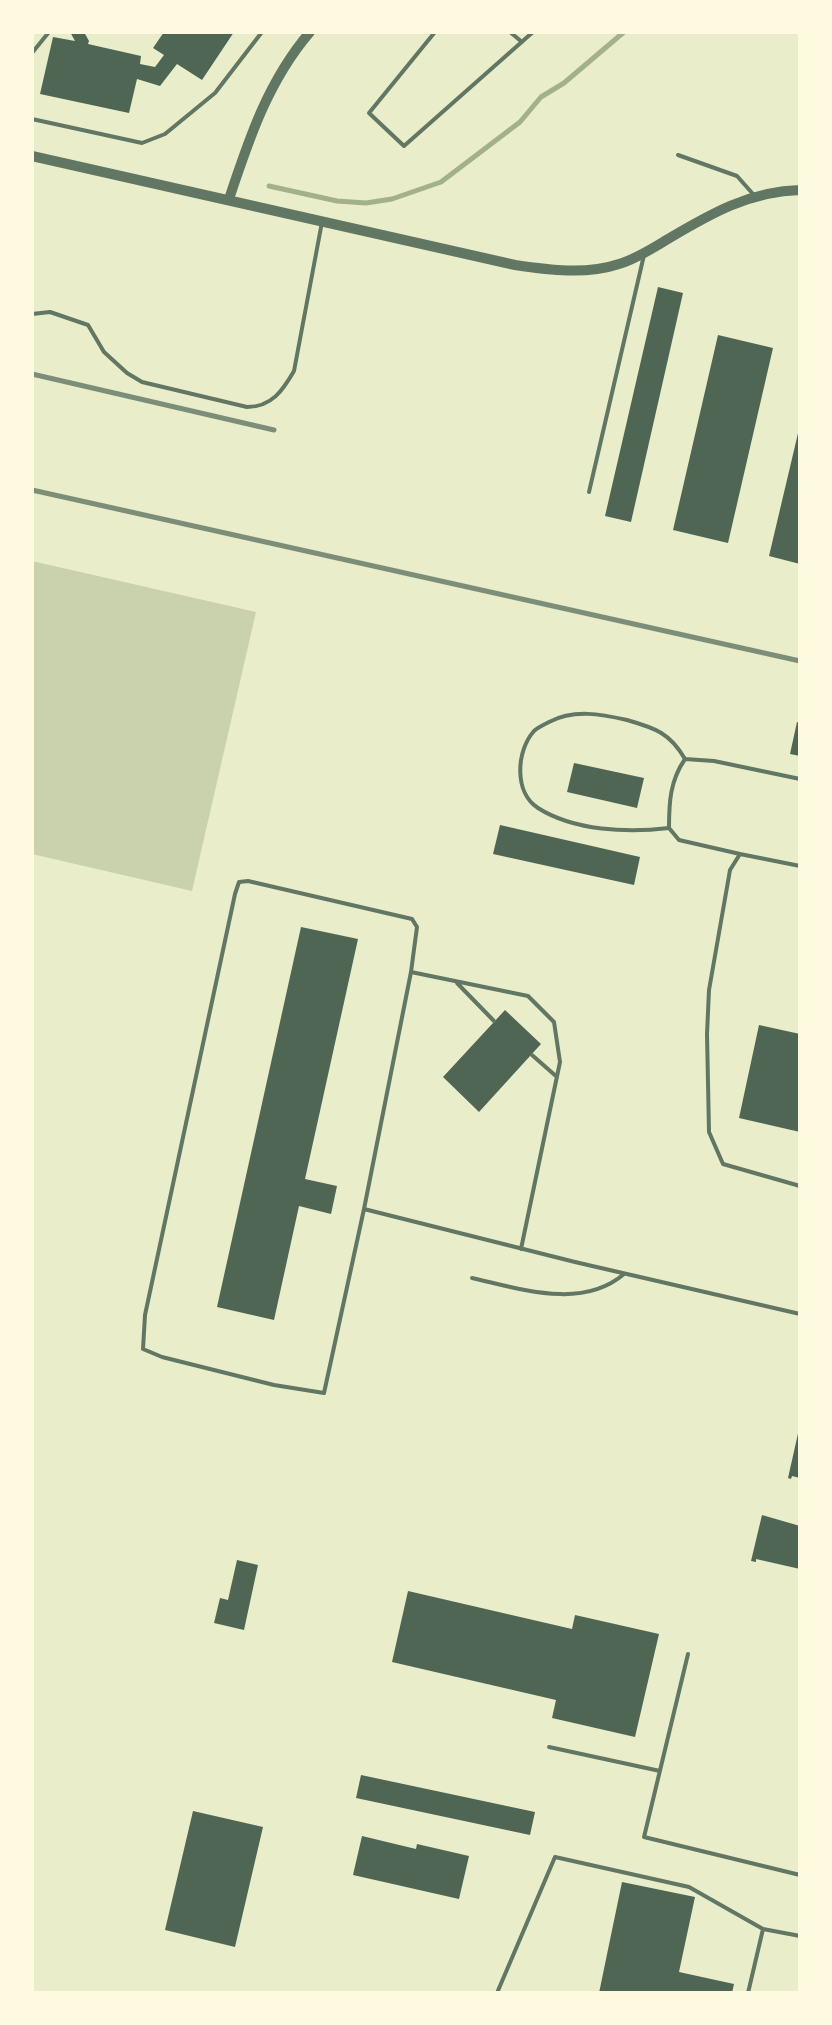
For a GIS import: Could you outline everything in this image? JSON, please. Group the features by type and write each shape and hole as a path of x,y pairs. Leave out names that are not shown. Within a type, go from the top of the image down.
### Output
{"street":[{"path":"229,199 262,105 283,67 310,32"},
{"path":"32,156 548,270 600,269 622,264 726,206 754,196 800,190"}],"lane":[{"path":"32,53 49,32"},
{"path":"32,119 142,143 165,134 215,93 262,32"},
{"path":"435,32 369,113 404,146 533,32"},
{"path":"510,32 522,42"},
{"path":"678,155 737,176 754,196"},
{"path":"32,314 50,312 88,325 104,352 142,382 257,407 281,393 294,371 323,221"},
{"path":"589,492 644,252"},
{"path":"669,828 639,832 589,826 536,807 523,790 520,774 524,752 533,731 551,721 569,715 600,713 649,726 674,740 685,759"},
{"path":"685,759 714,761 800,779"},
{"path":"685,759 677,770 670,791 669,828 679,840 800,866"},
{"path":"740,854 730,870 709,990 709,1132 723,1164 800,1186"},
{"path":"248,881 412,919 417,927 411,972 364,1209 324,1393 274,1385 162,1357 143,1349 148,1301 239,882 248,881"},
{"path":"411,972 528,996 554,1022 560,1062 521,1249"},
{"path":"454,981 494,1021"},
{"path":"532,1055 557,1077"},
{"path":"364,1209 800,1314"},
{"path":"472,1278 556,1296 610,1286 624,1274"},
{"path":"688,1654 644,1837 800,1875"},
{"path":"549,1747 660,1771"},
{"path":"497,1993 555,1857 689,1887 763,1929 800,1936"},
{"path":"748,1993 763,1929"}],"green space":[{"path":"32,561 256,612 192,891 32,854"}],"building":[{"path":"70,32 84,32 88,44 141,56 140,64 155,67 164,55 153,48 164,32 234,32 202,80 177,64 160,86 137,79 129,113 40,94 53,37 75,41"},
{"path":"658,287 683,293 631,522 605,516"},
{"path":"718,335 773,348 728,543 673,530"},
{"path":"800,429 800,564 769,556"},
{"path":"797,722 800,723 800,756 790,754"},
{"path":"574,763 644,778 637,808 567,792"},
{"path":"500,825 640,857 634,885 493,854"},
{"path":"301,927 358,939 305,1179 337,1186 331,1214 299,1206 274,1320 217,1307"},
{"path":"505,1010 541,1044 479,1112 443,1077"},
{"path":"759,1025 800,1034 800,1132 739,1118"},
{"path":"799,1429 800,1478 792,1476 791,1479 788,1478"},
{"path":"762,1515 800,1526 800,1569 756,1559 756,1562 751,1561"},
{"path":"237,1560 258,1565 244,1630 214,1623 220,1598 228,1600"},
{"path":"408,1591 572,1629 575,1615 659,1634 635,1737 552,1718 556,1700 392,1662"},
{"path":"361,1775 535,1812 530,1835 356,1798"},
{"path":"193,1811 263,1827 235,1947 165,1930"},
{"path":"362,1836 416,1849 417,1844 469,1856 459,1899 353,1875"},
{"path":"622,1882 695,1897 679,1972 734,1984 732,1993 599,1993"}],"waterway":[{"path":"269,186 337,201 366,203 392,199 441,182 520,122 541,97 564,83 624,32"}],"railway":[{"path":"32,374 274,430"},
{"path":"32,490 800,661"}]}
